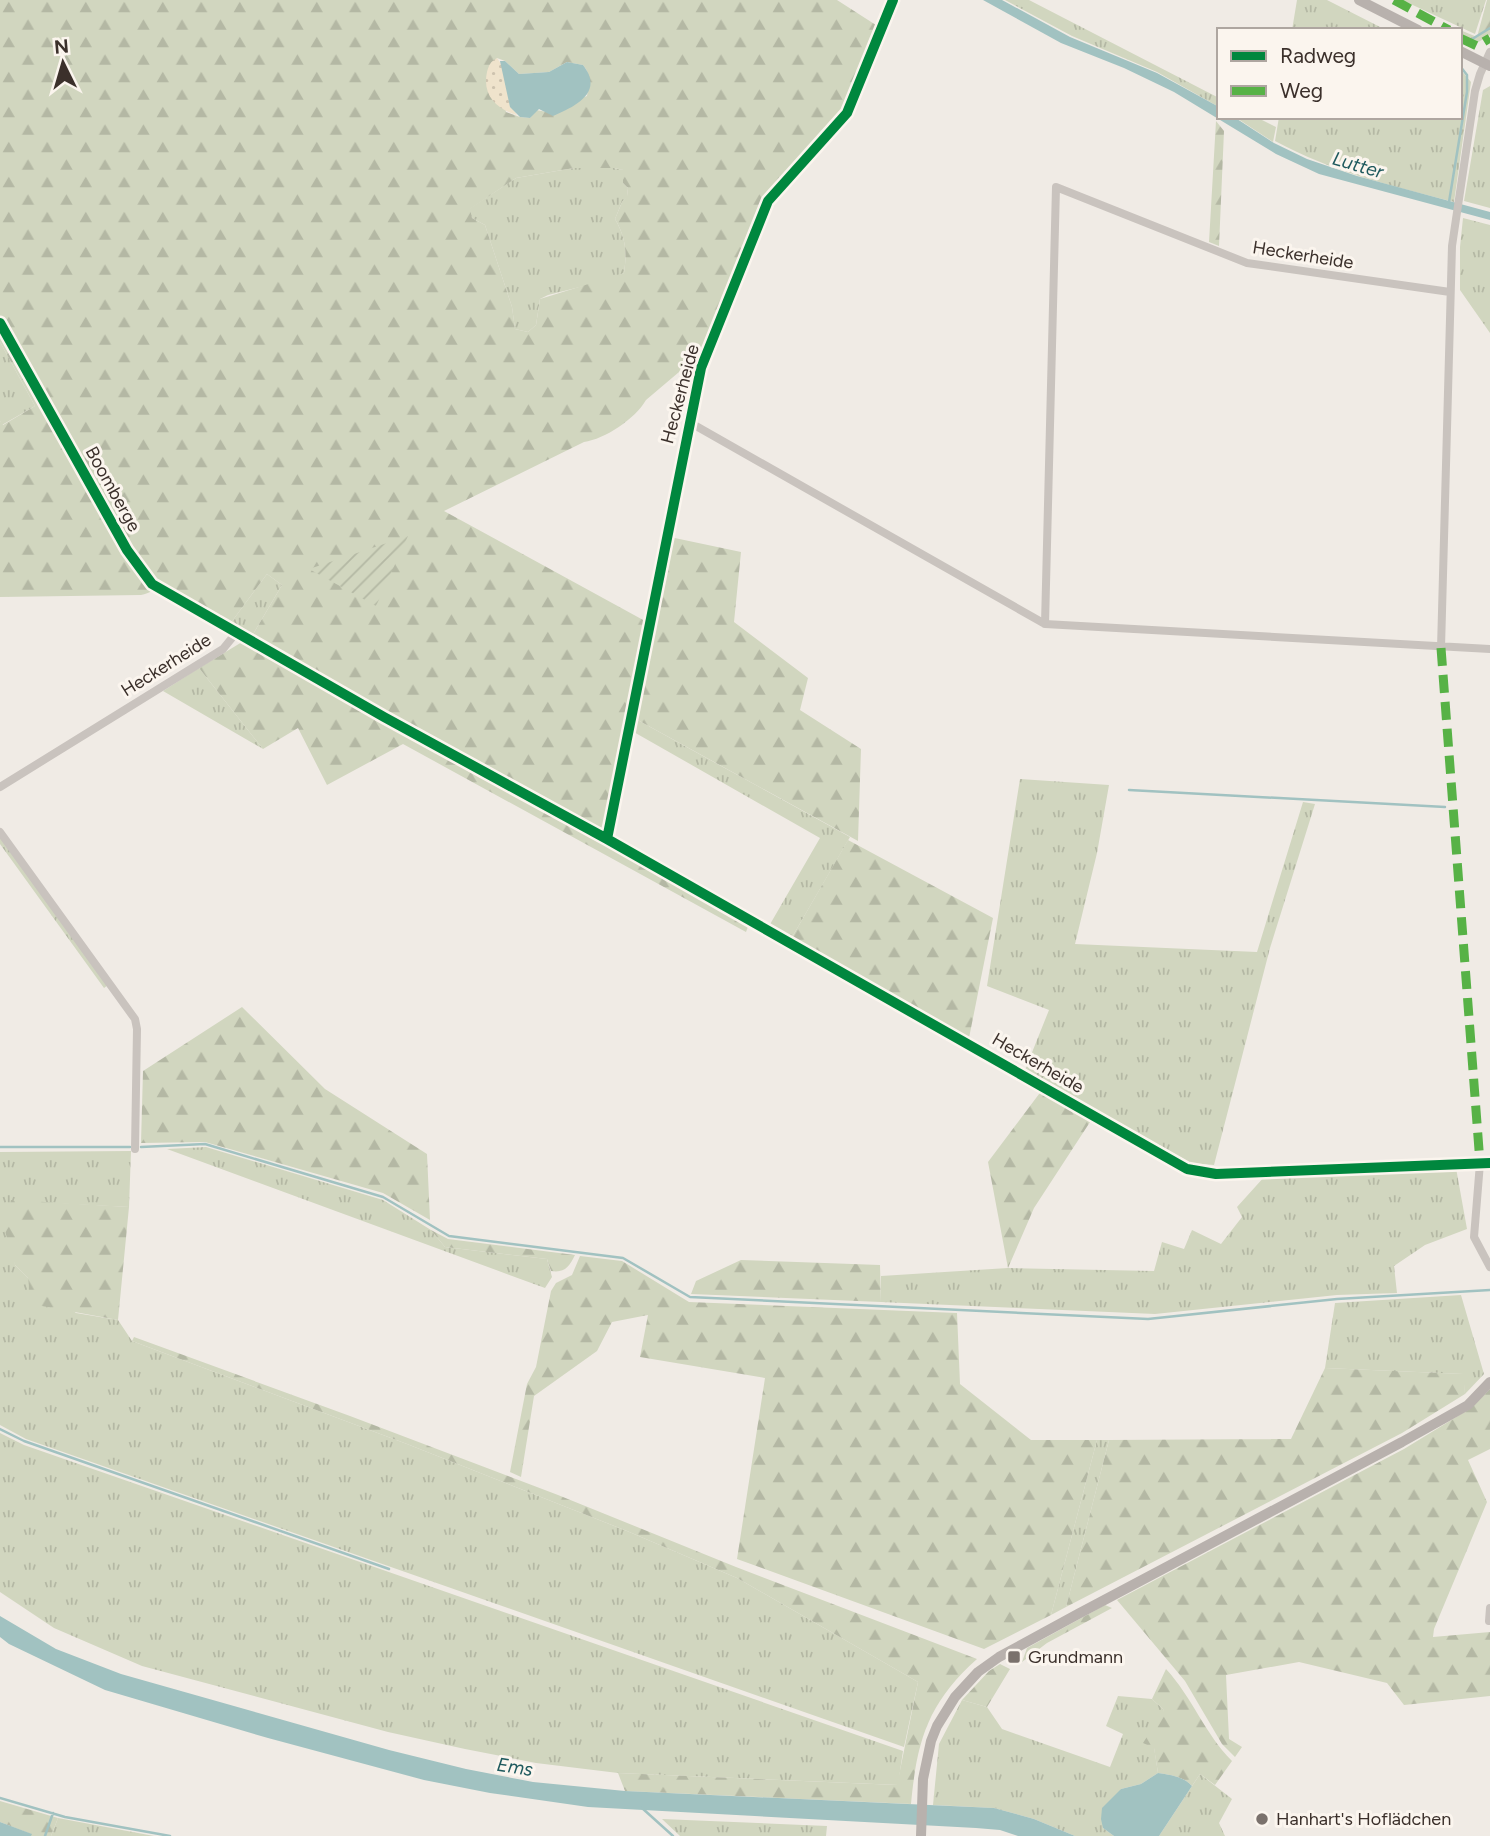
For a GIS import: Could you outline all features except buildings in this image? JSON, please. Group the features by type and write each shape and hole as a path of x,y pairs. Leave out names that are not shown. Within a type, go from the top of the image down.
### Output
{"main road":[{"path":"1359,0 1414,28"},
{"path":"1462,52 1487,64"},
{"path":"921,1834 926,1759 931,1741 944,1714 965,1684 999,1657 1468,1405 1490,1382"}],"street":[{"name":"Heckerheide","path":"607,839 701,368 768,201 847,113 893,0"},
{"path":"1441,648 1450,292 1455,219 1475,91 1490,52"},
{"name":"Heckerheide","path":"1045,624 1056,187 1247,264 1450,292"},
{"name":"Boomberge","path":"0,323 127,550 146,578 236,633"},
{"name":"Heckerheide","path":"689,422 1045,624 1490,649"},
{"name":"Heckerheide","path":"0,787 223,649 236,633 607,839 1187,1169 1216,1174 1490,1163"},
{"path":"0,832 135,1019 135,1149"},
{"path":"1480,1163 1474,1237 1490,1267"},
{"path":"1489,1621 1490,1608"}],"green space":[{"path":"0,0 837,0 879,27 845,111 766,198 705,350 646,400 635,414 619,427 444,511 645,621 603,840 749,924 746,932 403,744 327,785 298,728 263,749 199,668 252,636 282,585 267,574 230,624 168,588 141,595 0,597 0,421 3,425 35,406 0,342","holes":["497,58 505,61 519,74 549,72 567,62 583,65 589,83 587,96 547,112 536,110 530,118 506,112","574,168 623,170 623,183 628,188 627,196 615,219 625,245 624,273 540,299 536,325 528,332 515,329 512,307 485,225 472,218 470,209 516,178"]},
{"path":"1005,0 1029,0 1217,97 1217,106 1157,72 1072,36"},
{"path":"1297,0 1327,0 1382,28 1292,28"},
{"path":"1402,0 1486,0 1475,34"},
{"path":"1487,0 1490,0 1490,35 1475,44 1462,36 1462,31 1477,37"},
{"path":"1462,71 1471,82 1454,202 1340,170 1275,141 1279,119 1462,119"},
{"path":"1490,86 1490,208 1464,201 1483,90"},
{"path":"1238,119 1260,119 1276,127 1273,142"},
{"path":"1216,121 1224,131 1219,246 1209,242"},
{"path":"574,168 623,170 623,183 628,188 627,197 615,219 625,245 624,273 540,299 536,325 528,332 515,329 512,307 485,225 472,218 469,209 516,178"},
{"path":"1463,218 1490,225 1490,333 1460,290"},
{"path":"0,342 35,406 2,425 0,421"},
{"path":"408,536 376,606 309,569"},
{"path":"670,537 741,552 734,622 808,678 800,710 861,749 858,841 634,718"},
{"path":"267,574 282,585 252,636 230,624"},
{"path":"199,668 263,749 163,691"},
{"path":"634,718 850,837 791,939 769,926 820,838 632,731"},
{"path":"1020,779 1109,785 1097,853 1075,944 1257,952 1303,802 1315,804 1270,948 1214,1165 1191,1163 1025,1070 1049,1010 987,986"},
{"path":"0,837 108,985 104,988 0,844"},
{"path":"848,840 993,918 969,1038 791,939"},
{"path":"242,1007 325,1089 427,1154 430,1220 383,1193 205,1142 141,1143 143,1071"},
{"path":"1042,1090 1092,1119 1034,1208 1008,1268 988,1162"},
{"path":"206,1147 383,1200 431,1230 445,1247 547,1259 552,1277 545,1288 167,1149"},
{"path":"131,1151 129,1207 11,1201 15,1265 28,1278 76,1313 118,1320 132,1341 407,1444 627,1531 737,1578 918,1682 904,1747 26,1439 0,1425 0,1152"},
{"path":"1456,1168 1467,1229 1425,1245 1394,1266 1397,1293 1337,1295 1155,1314 881,1302 881,1276 1008,1268 1154,1271 1162,1242 1184,1249 1192,1230 1221,1244 1242,1217 1237,1207 1265,1176"},
{"path":"11,1200 129,1207 118,1320 42,1306 31,1299 28,1278 15,1265 5,1231"},
{"path":"431,1230 448,1239 575,1255 566,1268 551,1271 547,1259 445,1247"},
{"path":"580,1256 622,1261 689,1302 957,1313 960,1384 1031,1440 1097,1440 1051,1615 984,1649 737,1559 765,1378 640,1357 648,1315 612,1322 597,1351 534,1396 521,1477 510,1472 527,1384 536,1367 551,1291 556,1283 572,1275"},
{"path":"741,1260 880,1265 881,1302 691,1294 696,1281"},
{"path":"1461,1295 1484,1374 1465,1394 1463,1374 1325,1368 1335,1303"},
{"path":"134,1337 558,1495 736,1567 977,1659 947,1691 928,1724 917,1761 911,1804 625,1791 618,1773 897,1785 918,1682 737,1578 627,1531 407,1444 132,1341"},
{"path":"1325,1368 1464,1374 1465,1394 1402,1433 1066,1607 1109,1440 1291,1439"},
{"path":"1490,1389 1490,1449 1468,1460 1487,1502 1433,1637 1490,1632 1490,1696 1404,1705 1387,1683 1299,1662 1226,1675 1229,1739 1242,1747 1235,1757 1222,1744 1185,1681 1117,1600 1404,1449 1471,1408"},
{"path":"0,1433 24,1445 903,1751 898,1785 618,1773 536,1763 388,1732 142,1666 54,1628 0,1592"},
{"path":"1097,1440 1109,1440 1066,1607 1051,1615"},
{"path":"1105,1605 1112,1608 1047,1643 1022,1662 1027,1648"},
{"path":"1000,1664 1010,1669 987,1707 962,1700 989,1671"},
{"path":"1166,1669 1232,1761 1215,1785 1200,1774 1192,1786 1180,1778 1158,1773 1154,1748 1143,1743 1164,1710 1152,1699"},
{"path":"1118,1696 1152,1699 1164,1710 1154,1747 1158,1773 1141,1784 1121,1789 1103,1828 1114,1836 1075,1836 1034,1819 994,1808 933,1805 939,1744 962,1700 987,1707 1002,1729 1110,1767 1123,1734 1106,1726"},
{"path":"1200,1774 1232,1799 1219,1823 1225,1836 1159,1836"},
{"path":"0,1801 58,1818 51,1836 31,1836 0,1822"},
{"path":"58,1818 154,1836 51,1836"},
{"path":"662,1819 827,1826 826,1836 680,1836"}],"sand":[{"path":"497,58 504,71 510,101 517,115 497,105 489,94 487,72 490,64"}],"water":[{"path":"983,0 1002,0 1070,37 1157,73 1217,106 1217,118 1174,92 1124,68 1061,43"},
{"path":"500,61 505,61 519,74 549,72 567,62 583,65 589,75 589,91 578,103 553,116 539,109 530,118 520,117 510,107"},
{"path":"1218,119 1237,119 1274,143 1307,159 1357,176 1490,212 1490,220 1319,174 1276,154"},
{"path":"0,1616 56,1649 121,1674 389,1750 466,1769 533,1782 625,1791 994,1808 1034,1819 1075,1836 1018,1836 1000,1830 976,1828 588,1807 490,1793 424,1780 105,1690 9,1644 0,1637"},
{"path":"1158,1773 1180,1778 1192,1786 1159,1836 1114,1836 1103,1828 1102,1808 1121,1789 1141,1784"},
{"path":"0,1822 32,1834 0,1836"}],"waterway":[{"path":"1469,41 1490,28"},
{"path":"1449,202 1467,92 1467,75 1462,69"},
{"path":"1129,790 1445,807"},
{"path":"141,1147 205,1144 383,1197 449,1236 623,1258 690,1297 1148,1319 1337,1299 1490,1290"},
{"path":"0,1147 130,1147"},
{"path":"0,1429 24,1441 389,1569"},
{"path":"0,1798 65,1817 170,1836"},
{"path":"642,1808 673,1836"},
{"path":"45,1836 53,1813"}],"marked path":[{"path":"1394,0 1445,28"},
{"path":"1462,39 1477,46 1490,38"},
{"path":"1441,648 1480,1163"}],"cycle path":[{"path":"607,839 701,368 768,201 847,113 893,0"},
{"path":"0,323 127,550 152,584 384,717 607,839 1187,1169 1216,1174 1490,1163"}],"place":[{"name":"Grundmann","path":"1014,1657"},
{"name":"Hanhart's Hoflädchen","path":"1262,1819"}],"water label":[{"name":"Lutter","path":"1358,165"},
{"name":"Ems","path":"515,1767"}]}
